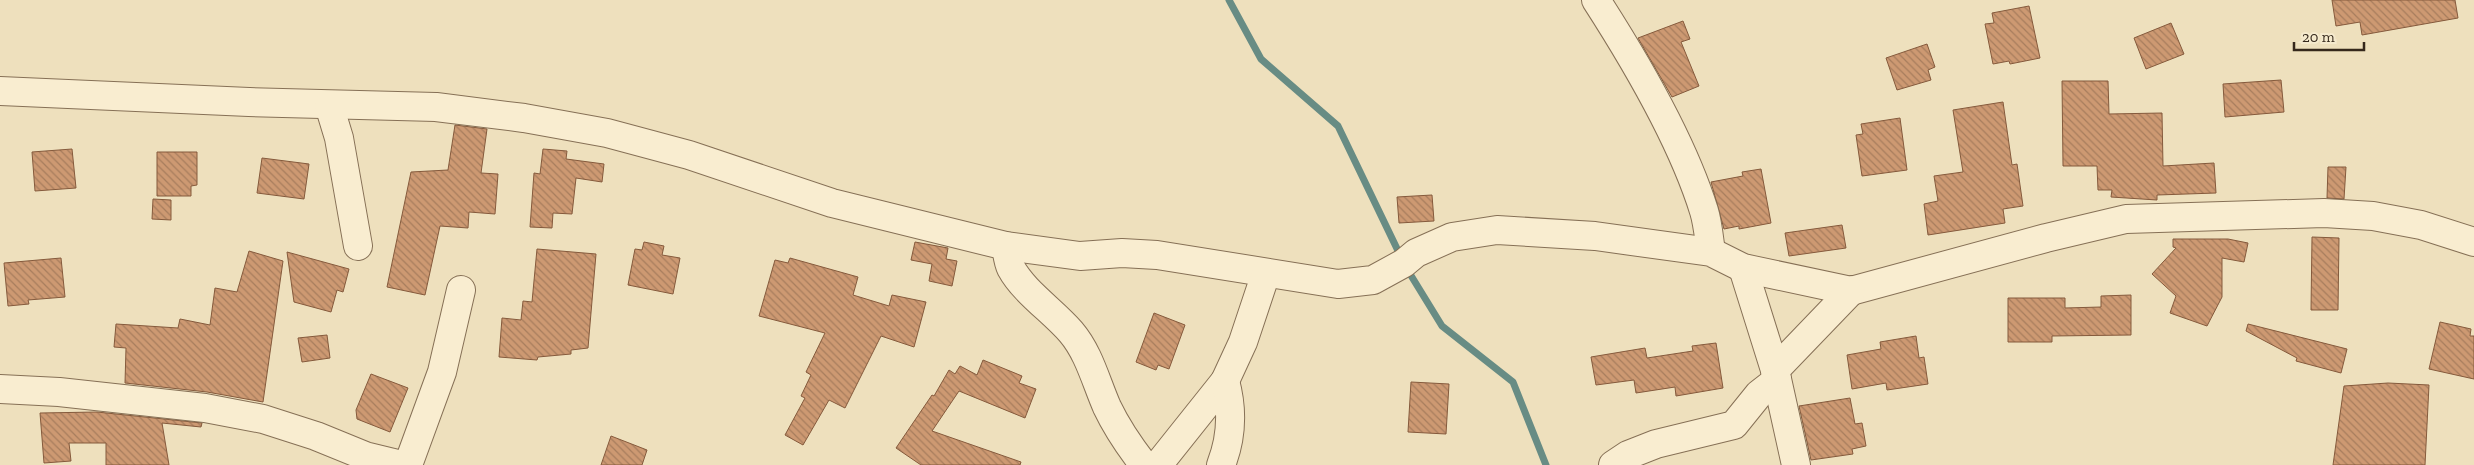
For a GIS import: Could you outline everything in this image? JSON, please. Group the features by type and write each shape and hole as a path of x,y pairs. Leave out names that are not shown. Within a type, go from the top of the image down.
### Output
{"street":[{"path":"1596,0 1620,38 1688,166 1704,213 1711,252"},
{"path":"0,91 436,108 524,118 607,133 689,155 832,203 1006,246 1080,256 1122,253 1157,255 1338,284 1373,280 1404,263 1416,253 1452,237 1497,230 1595,236 1711,252 1743,268 1851,290 2046,238 2126,219 2324,213 2373,216 2421,225 2474,242"},
{"path":"329,105 339,138 358,246"},
{"path":"1006,246 1010,267 1023,285 1045,304 1073,334 1094,372 1107,406 1122,433 1144,465"},
{"path":"1743,268 1776,375 1796,465"},
{"path":"1158,465 1225,381 1242,342 1266,273"},
{"path":"408,465 442,372 461,290"},
{"path":"1613,465 1628,455 1656,444 1734,425 1851,290"},
{"path":"1221,465 1229,439 1231,422 1230,402 1225,381"},
{"path":"0,389 59,392 205,408 263,419 316,436 365,456 402,465"}],"building":[{"path":"2332,0 2455,0 2458,18 2362,35 2360,22 2336,26"},
{"path":"2029,6 2040,58 2010,64 2009,61 1993,64 1985,24 1994,23 1992,13"},
{"path":"1683,21 1690,39 1681,42 1699,86 1672,97 1638,38"},
{"path":"2171,23 2184,54 2146,69 2134,38"},
{"path":"1927,44 1935,67 1928,70 1931,80 1897,90 1886,58"},
{"path":"2281,80 2284,112 2225,117 2223,84"},
{"path":"2062,81 2108,81 2109,114 2162,113 2163,166 2214,163 2216,193 2157,195 2157,200 2111,197 2112,190 2098,190 2097,166 2063,166"},
{"path":"2003,102 2012,165 2017,164 2023,206 2003,209 2005,223 1928,235 1924,204 1938,201 1934,176 1963,172 1953,110"},
{"path":"1900,118 1907,170 1862,176 1856,135 1863,134 1861,124"},
{"path":"455,125 487,129 481,173 498,174 495,214 469,212 468,228 440,226 425,295 387,287 411,172 448,170"},
{"path":"72,149 76,188 35,191 32,152"},
{"path":"543,149 567,151 566,159 604,164 602,182 576,178 572,214 553,213 552,228 530,227 534,173 540,174"},
{"path":"157,152 197,152 197,185 191,186 191,196 157,196"},
{"path":"262,158 309,164 304,199 257,193"},
{"path":"2328,167 2346,167 2344,199 2327,198"},
{"path":"1761,169 1771,223 1739,229 1739,226 1724,229 1711,182 1743,176 1742,172"},
{"path":"1432,195 1434,221 1399,223 1397,197"},
{"path":"153,199 171,200 171,220 152,219"},
{"path":"1842,225 1846,248 1789,256 1785,233"},
{"path":"2312,237 2339,238 2338,310 2311,310"},
{"path":"2173,239 2228,239 2248,243 2244,262 2222,258 2222,297 2207,326 2170,313 2176,296 2152,274 2176,248 2173,247"},
{"path":"644,242 664,246 662,255 680,258 673,294 628,285 635,249 642,250"},
{"path":"915,242 948,248 946,259 957,261 952,286 929,281 932,264 911,260"},
{"path":"537,249 596,254 588,348 571,350 571,354 538,357 537,360 499,357 502,318 521,320 523,301 532,302"},
{"path":"249,251 283,261 263,402 207,392 125,383 126,348 114,347 116,324 178,328 180,319 210,325 215,288 237,292"},
{"path":"287,252 349,269 343,292 337,290 331,312 294,302"},
{"path":"61,258 65,297 28,300 29,304 8,306 4,263"},
{"path":"790,258 858,277 853,295 889,306 892,295 926,302 914,347 881,336 845,408 829,400 803,445 785,435 805,398 801,396 811,375 806,372 825,333 759,316 775,260 788,263"},
{"path":"2131,295 2131,335 2052,336 2052,342 2008,342 2008,298 2065,298 2065,308 2101,307 2101,296"},
{"path":"1154,313 1185,325 1169,369 1158,365 1156,370 1136,362"},
{"path":"2440,322 2471,329 2470,336 2474,336 2474,379 2429,369"},
{"path":"2248,324 2347,349 2341,373 2296,361 2297,358 2246,331"},
{"path":"327,335 330,358 302,362 298,338"},
{"path":"1916,336 1919,358 1924,357 1928,384 1887,390 1886,383 1852,389 1847,355 1881,349 1880,342"},
{"path":"1716,343 1723,388 1676,396 1675,387 1636,393 1634,380 1596,385 1591,357 1645,348 1647,358 1693,351 1692,346"},
{"path":"983,360 1022,376 1019,383 1036,389 1025,418 959,391 932,431 1021,462 1020,465 921,465 896,448 932,395 934,396 949,370 955,374 960,366 977,375"},
{"path":"371,374 408,388 390,432 357,419 356,410"},
{"path":"1411,382 1449,384 1446,434 1408,432"},
{"path":"2388,383 2429,385 2425,465 2333,465 2344,386"},
{"path":"1850,398 1855,424 1862,423 1866,446 1852,449 1853,454 1811,460 1799,406"},
{"path":"97,412 202,423 201,427 162,423 169,465 106,465 106,443 69,443 71,461 44,463 40,413"},
{"path":"611,436 647,450 642,465 601,465"}],"waterway":[{"path":"1229,0 1261,59 1338,126 1401,257"},
{"path":"1407,269 1442,326 1513,382 1546,465"}]}
